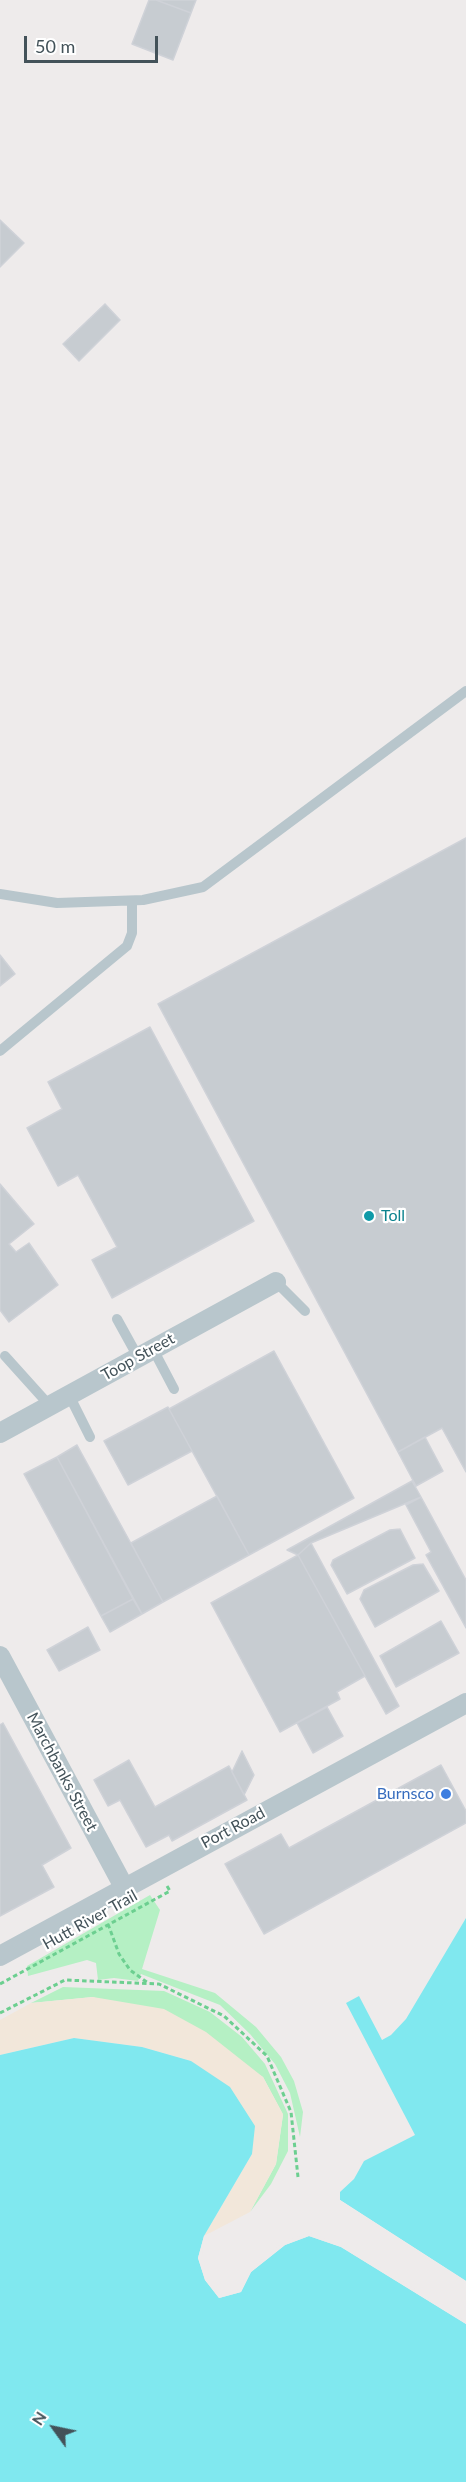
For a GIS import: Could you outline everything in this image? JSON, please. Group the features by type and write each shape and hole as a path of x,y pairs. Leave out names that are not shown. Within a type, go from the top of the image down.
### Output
{"street":[{"name":"Toop Street","path":"0,1433 276,1282"},
{"name":"Marchbanks Street","path":"0,1656 124,1887"},
{"name":"Port Road","path":"0,1956 156,1869 466,1703"}],"lane":[{"path":"0,894 57,903 132,901 203,887 466,691"},
{"path":"0,1051 127,946 132,933 132,901"},
{"path":"276,1282 305,1311"},
{"path":"117,1319 174,1389"},
{"path":"5,1356 50,1406"},
{"path":"69,1395 90,1437"}],"path":[{"name":"Hutt River Trail","path":"0,1984 170,1891 156,1869"},
{"path":"108,1924 119,1954 130,1970 149,1984"},
{"path":"0,2013 65,1980 159,1984 224,2016 267,2056 291,2112 298,2177"}],"green space":[{"path":"150,1895 160,1910 142,1969 215,1993 256,2027 281,2057 294,2081 303,2112 300,2137 290,2093 275,2064 250,2034 220,2005 141,1974 138,1981 114,1978 98,1980 96,1963 87,1960 28,1976 27,1966"},
{"path":"63,1987 164,1991 210,2012 242,2037 265,2064 288,2114 288,2151 271,2184 250,2212 276,2164 283,2115 263,2077 93,1997 31,2003"}],"sand":[{"path":"93,1997 164,2009 206,2032 263,2077 283,2114 276,2164 250,2212 204,2236 252,2154 191,2061 142,2047 74,2038 0,2055 0,2020 31,2003"}],"water":[{"path":"466,1918 466,2281 340,2200 340,2192 354,2179 364,2161 415,2135 346,2003 359,1996 382,2040 391,2035 406,2019"},
{"path":"74,2038 142,2047 191,2061 230,2087 255,2126 252,2154 204,2236 198,2258 205,2280 219,2298 241,2292 251,2272 285,2245 309,2236 341,2247 466,2324 466,2482 0,2482 0,2055"}],"pier":[{"path":"340,2192 340,2200 466,2281 466,2284 338,2202"},
{"path":"210,2233 201,2258 207,2278 220,2295 239,2289 249,2270 283,2242 309,2233 343,2244 466,2321 466,2324 341,2247 309,2236 285,2245 251,2272 241,2292 219,2298 205,2280 198,2258 204,2236"}],"building":[{"path":"149,0 156,0 191,13 173,60 132,44"},
{"path":"156,0 196,0 191,13"},
{"path":"0,220 24,243 0,267"},
{"path":"105,304 120,320 79,361 63,344"},
{"name":"Toll","path":"466,838 466,1472 442,1428 398,1452 158,1004"},
{"path":"0,955 15,974 0,986"},
{"path":"150,1027 254,1221 112,1298 92,1260 117,1247 78,1175 58,1186 27,1128 62,1109 48,1082"},
{"path":"0,1184 34,1224 9,1244 16,1252 29,1243 58,1285 9,1322 0,1310"},
{"path":"274,1351 354,1498 249,1555 169,1409"},
{"path":"168,1407 192,1451 128,1485 104,1441"},
{"path":"425,1437 443,1471 416,1486 398,1452"},
{"path":"77,1445 163,1602 142,1614 57,1457"},
{"path":"57,1457 133,1599 101,1616 24,1474"},
{"path":"412,1481 421,1497 311,1543 298,1555 287,1550"},
{"path":"217,1496 249,1555 163,1602 131,1543"},
{"path":"421,1497 466,1580 466,1628 426,1555 431,1552 406,1505"},
{"path":"400,1529 415,1558 347,1594 331,1565 333,1560 390,1530"},
{"path":"311,1543 399,1706 386,1714 298,1555"},
{"path":"298,1555 365,1676 337,1692 340,1699 280,1732 211,1603"},
{"path":"423,1564 439,1591 375,1627 360,1599 364,1590 413,1565"},
{"path":"133,1599 142,1614 110,1632 101,1616"},
{"path":"441,1621 459,1653 396,1687 380,1656"},
{"path":"88,1627 100,1650 59,1671 47,1650"},
{"path":"327,1707 343,1736 313,1753 297,1723"},
{"path":"3,1723 71,1848 42,1865 54,1887 0,1916 0,1725"},
{"path":"242,1751 254,1775 244,1795 232,1772"},
{"path":"129,1760 155,1807 229,1766 247,1800 172,1841 169,1835 146,1847 120,1800 108,1806 94,1780"},
{"path":"441,1765 466,1811 466,1823 264,1934 225,1864 281,1834 289,1848"}],"place":[{"name":"Toll","path":"369,1216"},
{"name":"Burnsco","path":"446,1794"}]}
